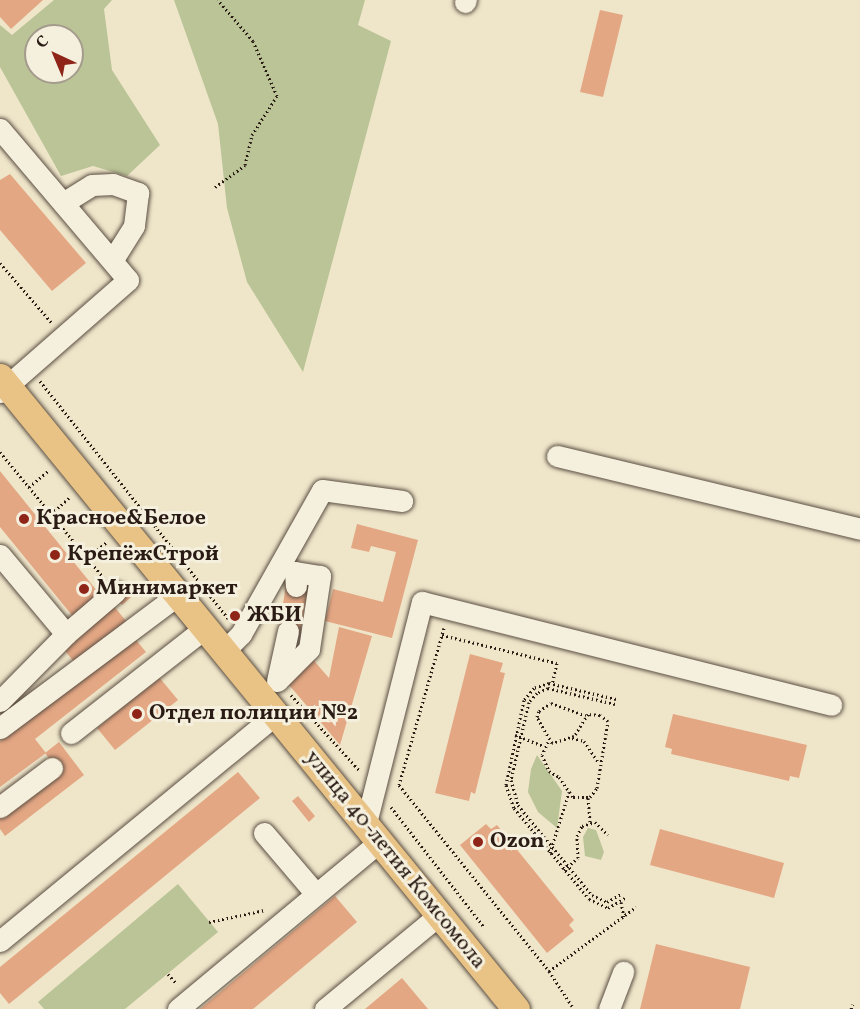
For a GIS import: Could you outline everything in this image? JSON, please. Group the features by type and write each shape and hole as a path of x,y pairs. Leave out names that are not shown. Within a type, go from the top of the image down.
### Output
{"main road":[{"name":"улица 40-летия Комсомола","path":"2,385 224,651 272,697 373,832 516,1009"}],"street":[{"path":"0,129 128,280 2,385"},
{"path":"63,203 92,185 113,184 138,193 134,226 112,261"},
{"path":"557,456 860,529"},
{"path":"224,651 241,634 322,490 402,501"},
{"path":"0,555 66,634"},
{"path":"0,942 272,697 309,649 320,576 295,572 296,586"},
{"path":"0,701 66,634 115,592"},
{"path":"4,719 178,595"},
{"path":"178,1009 316,894 373,832 422,602 831,705"},
{"path":"72,733 205,628"},
{"path":"272,697 288,631"},
{"path":"0,807 52,768"},
{"path":"264,833 316,894"},
{"path":"325,1009 439,915"},
{"path":"609,1009 623,972"}],"path":[{"path":"215,187 244,165 252,135 277,96 253,41 218,0"},
{"path":"0,263 54,326"},
{"path":"0,452 115,592"},
{"path":"29,487 48,471"},
{"path":"51,514 70,497"},
{"path":"87,558 107,542"},
{"path":"449,609 399,785 549,971 574,1009"},
{"path":"442,634 557,663 552,684"},
{"path":"616,699 552,684 538,686 526,696 506,774 508,796 550,853 596,904 608,908 626,897"},
{"path":"615,704 548,688 540,691 530,701 511,775 512,789 518,805 598,900 611,902 621,894"},
{"path":"548,742 546,730 537,717 545,706 554,703 586,716 597,714 609,724 599,764 597,788 588,798 576,799 544,764 544,746 548,742 570,738 584,741 599,764"},
{"path":"570,738 579,731 586,716"},
{"path":"515,735 544,746"},
{"path":"550,853 569,792"},
{"path":"588,798 590,822"},
{"path":"564,870 579,857 578,831 590,822 598,823 608,835"},
{"path":"621,902 624,917"},
{"path":"549,971 636,907"},
{"path":"209,922 260,909 291,915"}],"green space":[{"path":"54,0 112,0 104,9 112,70 160,145 127,176 93,166 61,176 0,67 0,25 12,35 24,25 24,84 84,84 84,24 25,24"},
{"path":"174,0 365,0 358,25 391,41 303,372 247,282 227,208 218,124"},
{"path":"537,755 562,791 557,828 538,812 528,792 531,769"},
{"path":"588,828 596,830 604,852 601,860 585,856 583,837"},
{"path":"178,884 218,932 125,1009 44,1009 38,1002"}],"building":[{"path":"0,0 43,0 11,29 0,17"},
{"path":"600,10 623,15 603,97 580,92"},
{"path":"10,174 86,263 52,291 0,230 0,180"},
{"path":"0,471 102,597 75,619 0,527"},
{"path":"357,524 418,540 392,638 325,621 333,589 383,602 396,552 371,546 369,552 351,548"},
{"path":"129,584 136,593 122,605 115,597"},
{"path":"286,585 308,588 300,633 279,629"},
{"path":"113,605 126,621 75,663 62,647"},
{"path":"339,627 372,636 340,745 284,679 309,655 329,678"},
{"path":"136,640 146,652 35,739 46,753 0,787 0,741"},
{"path":"470,654 503,663 500,672 505,673 475,794 471,792 469,801 435,793"},
{"name":"Отдел полиции №2","path":"159,677 178,700 115,750 97,728"},
{"path":"673,714 807,745 799,778 790,776 789,781 671,754 672,749 665,747"},
{"path":"59,742 84,775 5,836 0,829 0,817 59,772 45,753"},
{"path":"238,772 260,798 9,1004 0,993 0,967"},
{"path":"298,796 315,816 309,822 292,801"},
{"path":"486,824 491,829 497,825 574,920 569,925 574,931 547,953 460,845"},
{"path":"660,829 784,863 774,898 650,865"},
{"path":"335,896 357,922 253,1009 200,1009"},
{"path":"656,944 750,967 740,1009 640,1009"},
{"path":"402,978 428,1009 365,1009"}],"place":[{"name":"Красное&Белое","path":"24,519"},
{"name":"КрепёжСтрой","path":"55,555"},
{"name":"Минимаркет","path":"84,589"},
{"name":"ЖБИ","path":"235,616"},
{"name":"Отдел полиции №2","path":"137,714"},
{"name":"Ozon","path":"478,842"}]}
